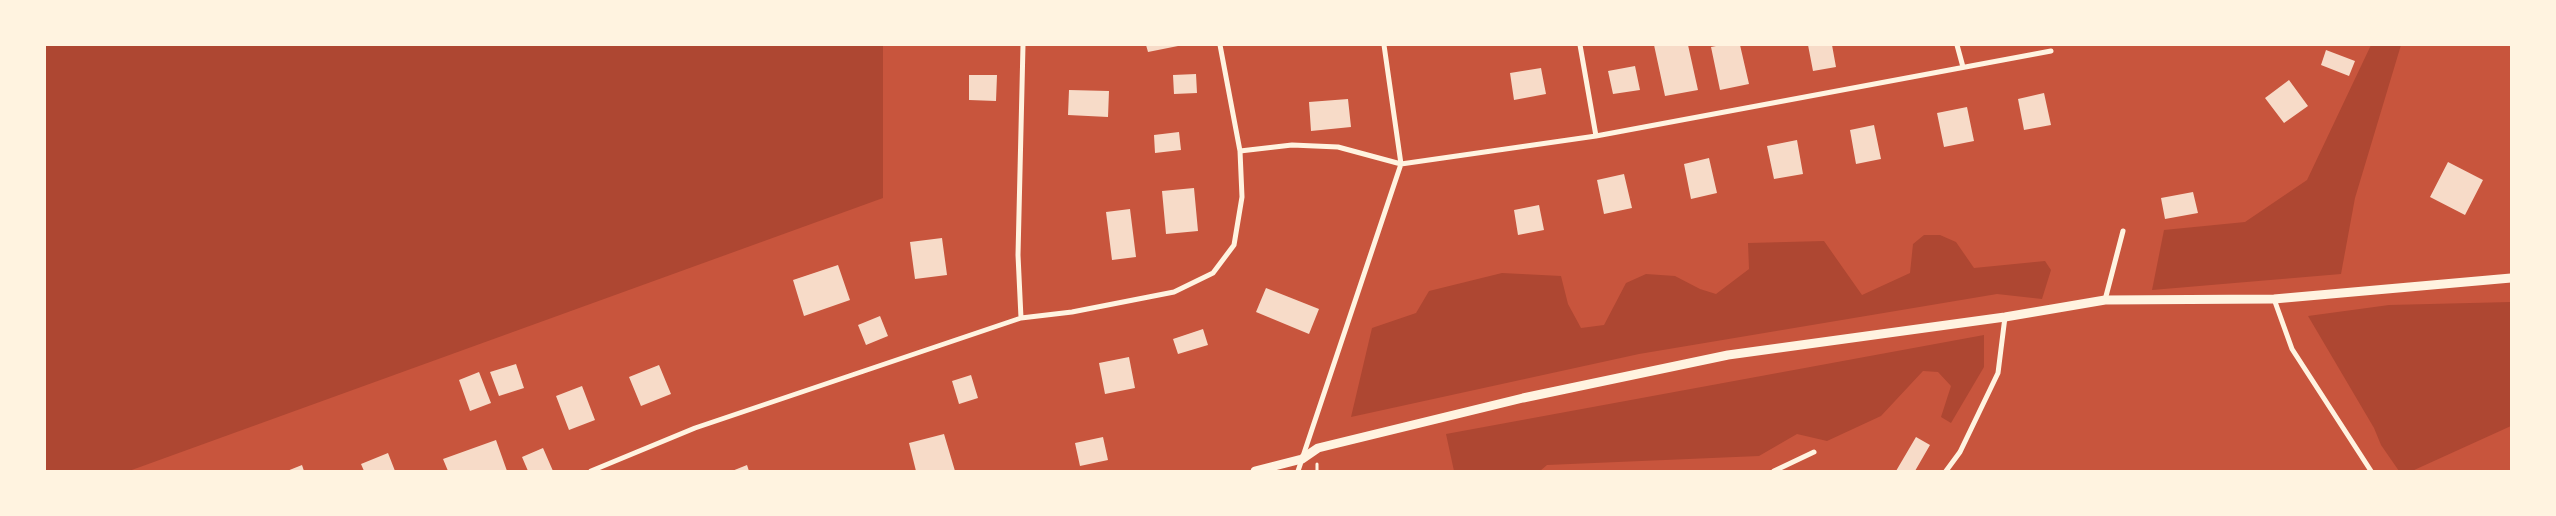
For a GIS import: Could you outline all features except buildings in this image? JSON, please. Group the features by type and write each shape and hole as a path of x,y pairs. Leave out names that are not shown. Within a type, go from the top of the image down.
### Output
{"street":[{"path":"1021,318 1018,255 1023,45"},
{"path":"591,471 695,428 1021,318 1072,312 1174,292 1213,273 1234,245 1242,197 1240,150 1220,45"},
{"path":"1298,471 1401,164 1384,45"},
{"path":"1580,45 1596,136"},
{"path":"1957,45 1962,67"},
{"path":"1240,150 1292,145 1338,146 1401,164 1596,136 2050,51"},
{"path":"2105,300 2122,231"},
{"path":"1255,471 1302,459 1318,448 1523,398 1728,355 2005,317 2105,300 2274,298 2511,278"},
{"path":"2274,298 2292,349 2371,471"},
{"path":"1946,471 1960,452 1998,373 2005,317"},
{"path":"1774,471 1814,452"}],"shaded area":[{"path":"45,45 883,45 883,198 129,471 45,471"},
{"path":"2371,45 2401,45 2355,198 2341,274 2152,290 2164,230 2245,222 2307,180"},
{"path":"1924,235 1940,235 1956,242 1974,268 2045,261 2051,270 2042,299 1997,294 1639,354 1351,417 1372,328 1416,313 1429,291 1502,273 1561,276 1568,304 1581,328 1604,325 1626,283 1646,274 1675,276 1700,289 1716,294 1749,269 1748,243 1824,241 1862,295 1910,273 1913,244"},
{"path":"2511,302 2511,426 2412,471 2399,471 2381,445 2374,428 2308,316 2389,305"},
{"path":"1984,335 1984,367 1951,423 1941,417 1951,386 1938,372 1923,371 1881,416 1827,441 1797,434 1759,456 1547,465 1540,471 1454,471 1446,434"}]}
